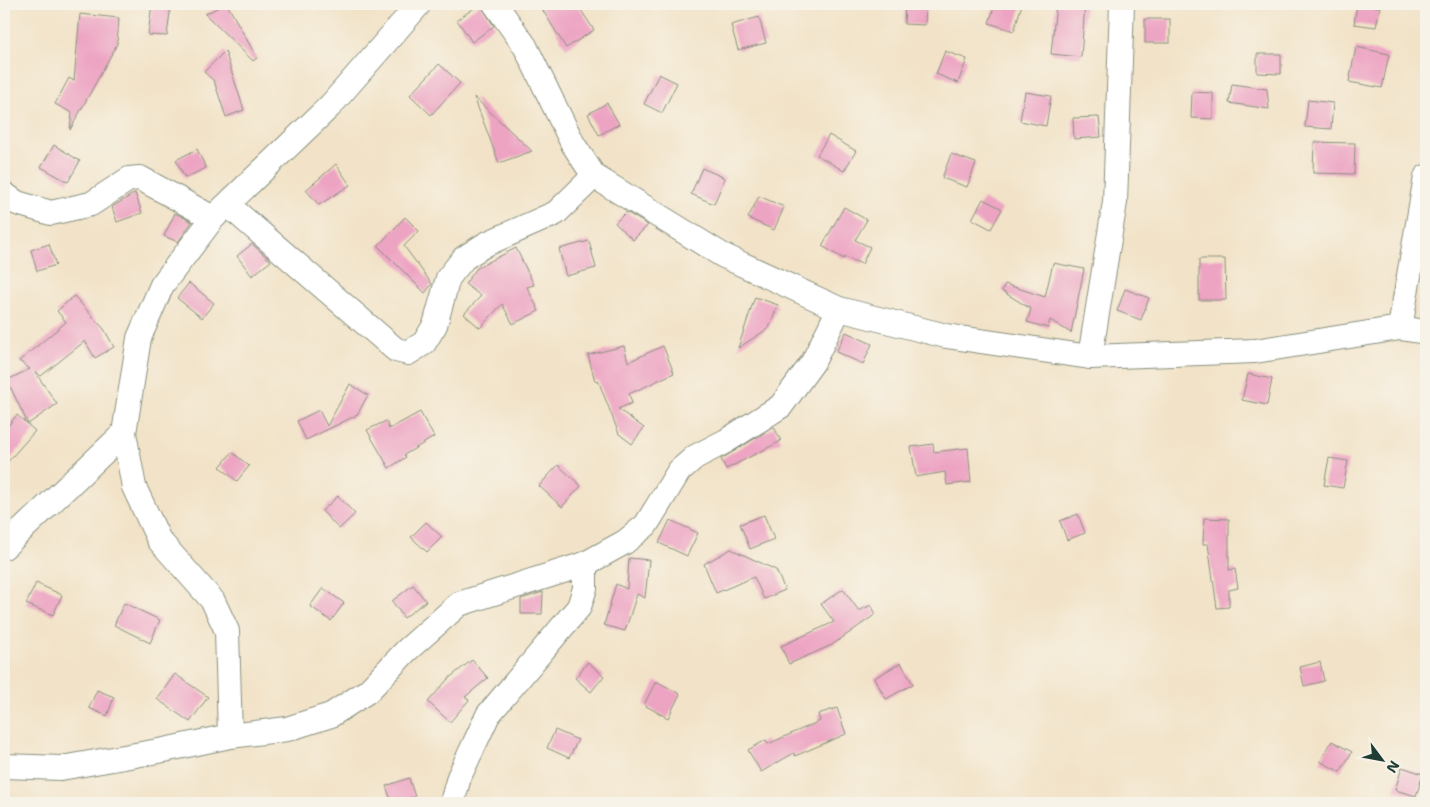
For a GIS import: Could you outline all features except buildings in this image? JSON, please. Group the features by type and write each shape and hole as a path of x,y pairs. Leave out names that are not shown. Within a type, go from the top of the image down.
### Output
{"street":[{"path":"230,736 227,631 213,602 159,540 134,487 124,433 138,338 162,285 220,211 330,106 419,4"},
{"path":"494,4 525,46 573,144 594,176 722,255 839,309 946,336 1090,356 1255,351 1400,328 1426,332"},
{"path":"1090,356 1115,202 1122,4"},
{"path":"4,194 17,203 51,213 91,204 129,179 140,178 220,211 396,350 408,353 424,342 435,325 448,278 464,258 486,244 556,214 594,176"},
{"path":"1400,328 1426,177"},
{"path":"4,766 61,768 230,736 287,729 332,715 368,691 406,651 459,604 585,564 625,542 646,524 679,472 695,458 782,406 813,362 839,309"},
{"path":"4,547 124,433"},
{"path":"452,803 459,777 488,715 579,607 585,588 585,564"}]}
